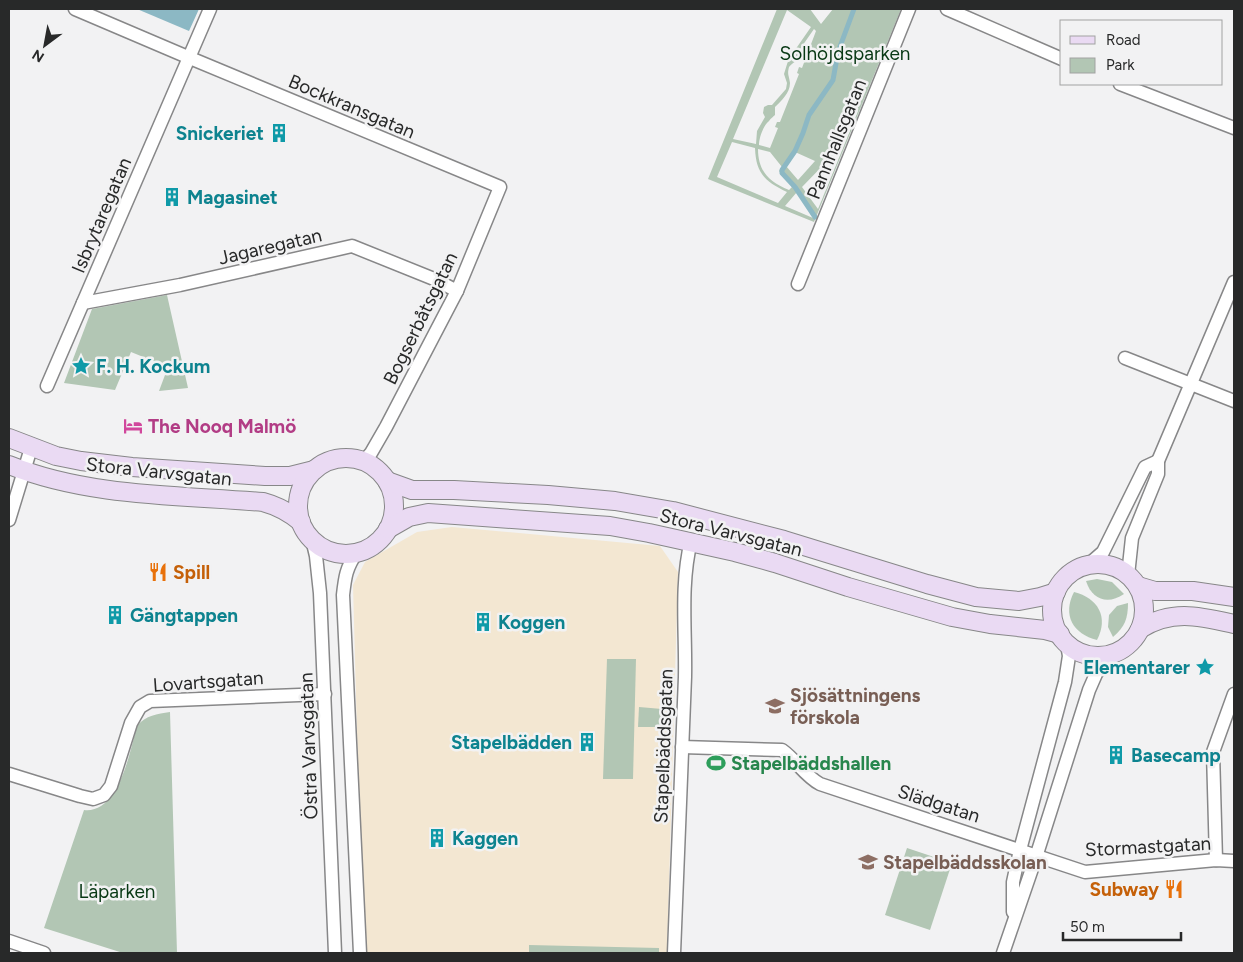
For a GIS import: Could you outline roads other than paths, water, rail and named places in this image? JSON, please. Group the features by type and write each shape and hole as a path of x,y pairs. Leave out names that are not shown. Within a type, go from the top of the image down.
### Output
{"street":[{"name":"Bockkransgatan","path":"75,9 500,187"},
{"name":"Isbrytaregatan","path":"47,386 210,9"},
{"name":"Pannhallsgatan","path":"798,284 909,9"},
{"path":"947,9 1060,57"},
{"path":"1123,85 1234,128"},
{"name":"Bogserbåtsgatan","path":"364,461 371,453 386,427 457,291 500,187"},
{"name":"Jagaregatan","path":"83,303 180,285 352,246 457,291"},
{"path":"1003,953 1036,857 1089,690 1096,674 1110,655 1128,646 1140,629 1144,615 1143,600 1133,580 1132,538 1158,474 1158,461 1192,386 1234,282"},
{"path":"1125,358 1234,401"},
{"name":"Stora Varvsgatan","path":"9,438 56,456 132,467 265,476 290,476 314,470"},
{"path":"9,520 16,468 31,448"},
{"name":"Stora Varvsgatan","path":"16,468 44,478 100,488 263,502 275,505 301,522 312,539 325,549 336,552 366,550 378,542 388,529 394,513 395,501 382,473 364,461 353,458 337,459 314,470 302,486 299,498 301,522"},
{"path":"1087,566 1103,552 1145,467 1158,461"},
{"name":"Stora Varvsgatan","path":"387,481 412,490 454,490 548,495 615,502 673,511 784,540 958,594 1019,601 1056,592"},
{"name":"Stora Varvsgatan","path":"388,529 409,517 428,513 610,526 691,542 775,563 848,587 952,617 990,624 1044,630 1063,639 1076,650 1099,656 1110,655"},
{"name":"Östra Varvsgatan","path":"312,539 319,575 335,953"},
{"name":"Stapelbäddsgatan","path":"674,953 685,676 686,580 687,558 691,542"},
{"path":"357,552 348,565 344,577 342,595 360,953"},
{"path":"1013,922 1013,882 1065,682 1069,656 1063,639 1055,625 1053,603 1056,592 1068,575 1087,566 1098,564 1119,569 1133,580 1155,591 1194,591 1234,597"},
{"path":"1140,629 1154,621 1179,616 1200,616 1234,624"},
{"name":"Lovartsgatan","path":"9,774 93,799 104,795 111,786 131,723 140,707 150,701 325,694"},
{"path":"1216,860 1213,752 1234,694"},
{"name":"Slädgatan","path":"682,747 782,750 793,758 811,779 820,784 1020,850 1036,857"},
{"name":"Stormastgatan","path":"1036,857 1085,872 1216,860 1234,861"},
{"path":"9,941 44,953"}],"water":[{"path":"137,9 199,9 189,31"}],"waterway":[{"path":"815,217 795,187 782,173 782,170 795,151 809,115 833,80 838,52 854,9"}],"place":[{"name":"Snickeriet","path":"279,133"},
{"name":"Magasinet","path":"172,197"},
{"name":"F. H. Kockum","path":"81,366"},
{"name":"The Nooq Malmö","path":"133,426"},
{"name":"Spill","path":"158,572"},
{"name":"Gängtappen","path":"115,615"},
{"name":"Koggen","path":"483,622"},
{"name":"Elementarer","path":"1205,667"},
{"name":"Sjösättningens förskola","path":"775,706"},
{"name":"Stapelbädden","path":"587,742"},
{"name":"Basecamp","path":"1116,755"},
{"name":"Stapelbäddshallen","path":"716,763"},
{"name":"Kaggen","path":"437,838"},
{"name":"Stapelbäddsskolan","path":"868,862"},
{"name":"Subway","path":"1174,889"}],"park label":[{"name":"Solhöjdsparken","path":"845,53"},
{"name":"Läparken","path":"117,891"}]}
